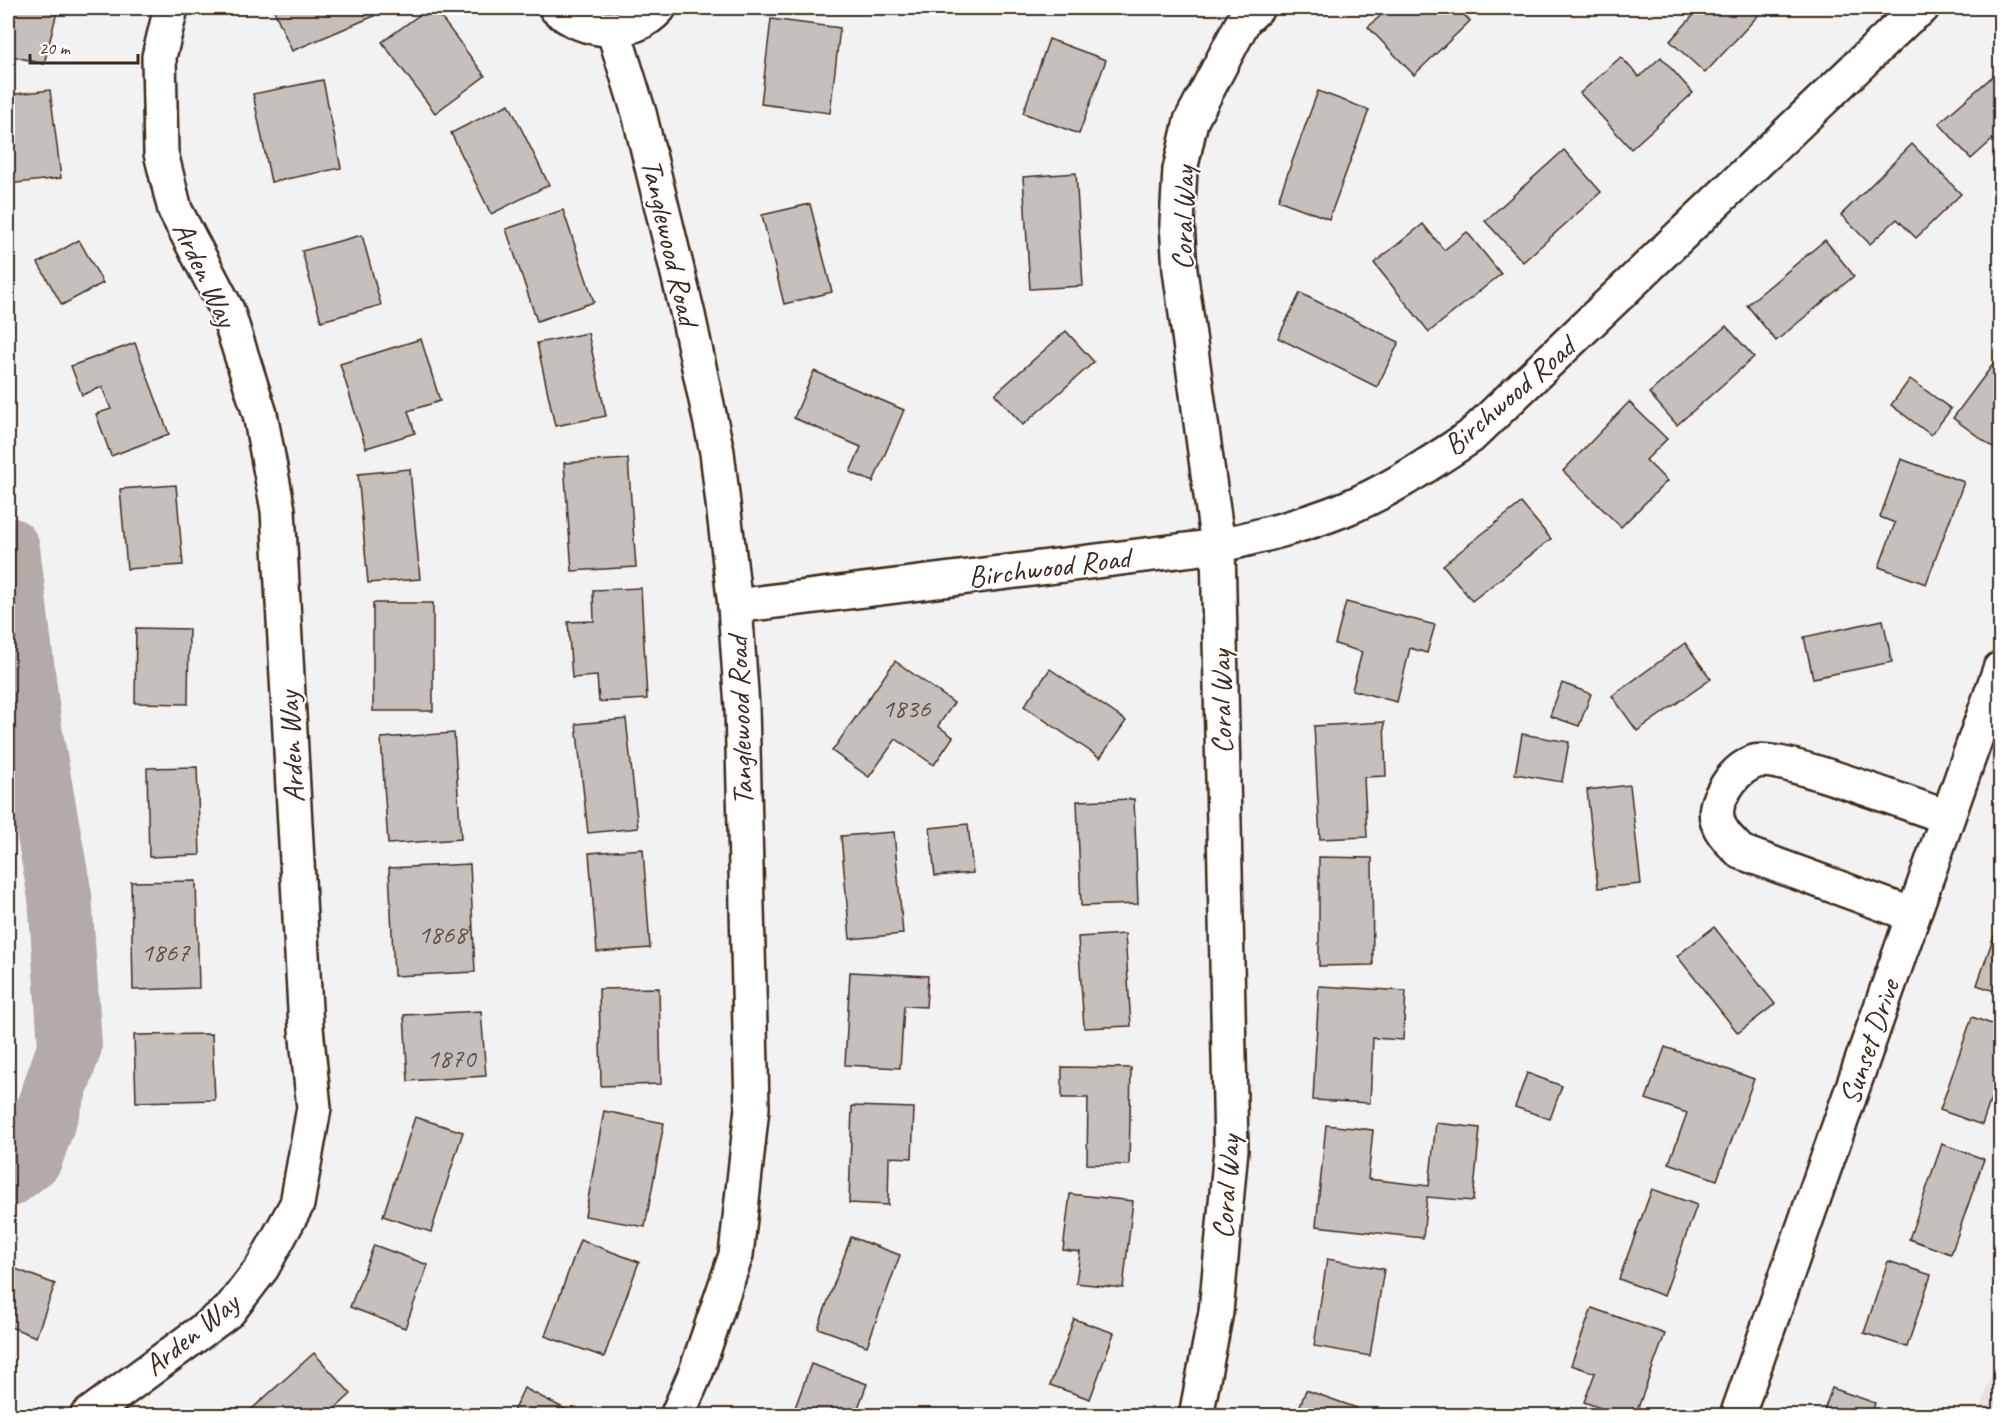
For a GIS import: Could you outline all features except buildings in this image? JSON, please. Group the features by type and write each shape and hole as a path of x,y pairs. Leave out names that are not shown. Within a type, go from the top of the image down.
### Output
{"street":[{"name":"Arden Way","path":"87,1416 229,1311 262,1268 297,1204 314,1108 306,1028 278,510 260,414 227,310 175,210 161,153 159,57 171,8"},
{"path":"556,8 568,18 590,28 613,29 636,24 659,8"},
{"name":"Coral Way","path":"1196,1416 1216,1312 1231,1149 1218,546 1180,270 1177,223 1179,170 1191,121 1244,20 1257,8"},
{"name":"Birchwood Road","path":"735,606 1218,546 1283,531 1343,510 1411,476 1470,437 1922,8"},
{"name":"Tanglewood Road","path":"613,29 639,113 717,453 735,606 742,707 752,1108 736,1255 696,1372 677,1416"},
{"name":"Sunset Drive","path":"1737,1416 1912,915 2001,669"},
{"path":"1912,915 1741,852 1719,831 1717,806 1730,778 1755,761 1784,763 1947,817"}],"shaded area":[{"path":"2000,1351 2000,1415 1978,1415"}],"waterway":[{"path":"8,549 30,729 60,896 70,1046 31,1157 8,1175"}]}
